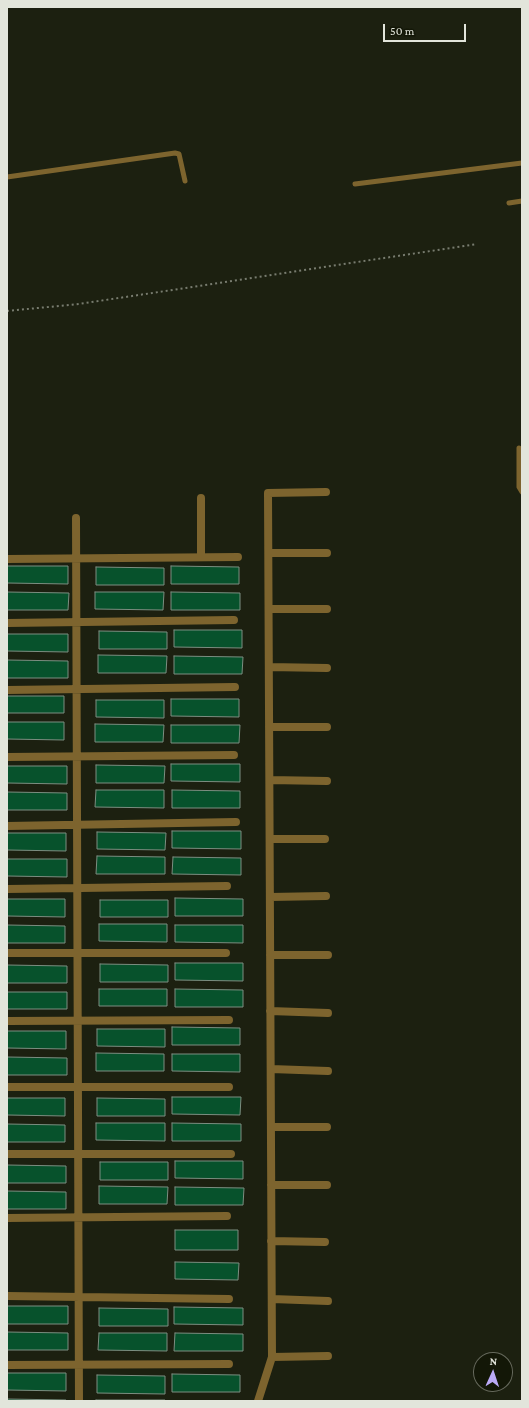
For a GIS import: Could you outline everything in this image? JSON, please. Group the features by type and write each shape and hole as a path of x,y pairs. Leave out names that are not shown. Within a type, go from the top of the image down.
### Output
{"street":[{"path":"258,1401 272,1357 268,493 326,492"},
{"path":"200,498 201,557"},
{"path":"76,518 79,1401"},
{"path":"269,554 327,552"},
{"path":"7,559 238,557"},
{"path":"269,609 327,609"},
{"path":"7,623 234,620"},
{"path":"269,668 327,668"},
{"path":"7,690 235,687"},
{"path":"269,727 327,727"},
{"path":"7,757 234,755"},
{"path":"270,780 327,781"},
{"path":"7,826 236,822"},
{"path":"270,839 325,839"},
{"path":"7,889 227,886"},
{"path":"270,897 326,896"},
{"path":"7,953 226,953"},
{"path":"270,955 328,955"},
{"path":"270,1011 328,1012"},
{"path":"7,1021 229,1020"},
{"path":"271,1069 328,1071"},
{"path":"7,1087 229,1087"},
{"path":"271,1127 327,1127"},
{"path":"7,1154 231,1154"},
{"path":"271,1185 327,1185"},
{"path":"7,1218 227,1216"},
{"path":"271,1241 325,1242"},
{"path":"7,1296 229,1299"},
{"path":"272,1299 328,1301"},
{"path":"272,1357 328,1356"},
{"path":"7,1365 229,1364"}],"lane":[{"path":"7,177 179,154 185,181"},
{"path":"355,184 522,163"},
{"path":"509,203 522,201"},
{"path":"519,448 519,487 522,492"}],"path":[{"path":"7,311 79,304 477,244"}],"building":[{"path":"7,566 68,566 68,584 7,583"},
{"path":"171,566 239,567 239,584 171,584"},
{"path":"96,567 164,568 164,585 96,585"},
{"path":"7,592 69,593 68,610 7,610"},
{"path":"95,592 164,592 163,610 95,609"},
{"path":"171,592 240,593 240,610 171,610"},
{"path":"174,630 242,630 242,648 174,647"},
{"path":"99,631 167,632 167,649 99,649"},
{"path":"7,634 68,634 68,652 7,651"},
{"path":"98,655 167,656 166,673 98,673"},
{"path":"174,656 243,657 242,674 174,674"},
{"path":"7,660 68,661 68,678 7,678"},
{"path":"7,696 64,696 64,713 7,713"},
{"path":"171,699 239,699 239,717 171,716"},
{"path":"96,700 164,700 164,718 96,717"},
{"path":"7,722 64,722 64,740 7,739"},
{"path":"95,724 164,725 163,742 95,742"},
{"path":"171,725 240,725 239,743 171,743"},
{"path":"171,764 240,764 240,782 171,781"},
{"path":"96,765 165,766 164,783 96,783"},
{"path":"7,766 67,766 67,784 7,783"},
{"path":"96,790 164,790 164,808 95,807"},
{"path":"172,790 240,791 240,808 172,808"},
{"path":"7,792 67,793 67,810 7,810"},
{"path":"172,831 241,831 241,849 172,848"},
{"path":"97,832 166,833 165,850 97,849"},
{"path":"7,833 66,833 66,851 7,850"},
{"path":"97,856 165,857 165,874 96,874"},
{"path":"173,857 241,858 241,875 172,874"},
{"path":"7,859 67,859 67,877 7,876"},
{"path":"175,898 243,899 243,916 175,916"},
{"path":"7,899 65,899 65,917 7,916"},
{"path":"100,900 168,900 168,917 100,917"},
{"path":"99,924 167,924 167,942 99,941"},
{"path":"7,925 65,926 65,943 7,943"},
{"path":"175,925 243,925 243,943 175,942"},
{"path":"175,963 243,963 243,981 175,980"},
{"path":"100,964 168,965 168,982 100,982"},
{"path":"7,965 67,966 67,983 7,983"},
{"path":"99,989 167,989 167,1006 99,1006"},
{"path":"175,989 243,990 243,1007 175,1007"},
{"path":"7,992 67,992 67,1009 7,1009"},
{"path":"172,1027 240,1028 240,1045 172,1045"},
{"path":"97,1029 165,1029 165,1047 97,1046"},
{"path":"7,1031 66,1031 66,1049 7,1048"},
{"path":"96,1053 164,1054 164,1071 96,1071"},
{"path":"172,1054 240,1054 240,1072 172,1071"},
{"path":"7,1057 67,1058 67,1075 7,1075"},
{"path":"172,1097 241,1097 240,1115 172,1114"},
{"path":"7,1098 65,1098 65,1116 7,1115"},
{"path":"97,1098 165,1099 165,1116 97,1116"},
{"path":"96,1123 165,1123 165,1141 96,1140"},
{"path":"172,1123 241,1124 241,1141 172,1141"},
{"path":"7,1124 65,1125 65,1142 7,1142"},
{"path":"175,1161 243,1161 243,1179 175,1178"},
{"path":"100,1162 168,1162 168,1180 100,1180"},
{"path":"7,1165 66,1166 66,1183 7,1183"},
{"path":"99,1186 168,1187 167,1204 99,1204"},
{"path":"175,1187 244,1188 243,1205 175,1205"},
{"path":"7,1191 66,1192 66,1209 7,1209"},
{"path":"175,1230 238,1230 238,1250 175,1250"},
{"path":"175,1262 239,1263 238,1280 175,1279"},
{"path":"7,1306 68,1306 68,1324 7,1324"},
{"path":"174,1307 243,1308 243,1325 174,1324"},
{"path":"99,1308 168,1309 168,1326 99,1326"},
{"path":"7,1332 68,1333 68,1350 7,1350"},
{"path":"99,1333 167,1333 167,1351 98,1350"},
{"path":"175,1333 243,1334 243,1351 174,1351"},
{"path":"7,1373 66,1373 66,1391 7,1390"},
{"path":"172,1374 240,1375 240,1392 172,1392"},
{"path":"97,1375 165,1376 165,1394 97,1393"},
{"path":"7,1399 66,1400 66,1401 7,1401"},
{"path":"165,1400 165,1401 96,1401"}]}
